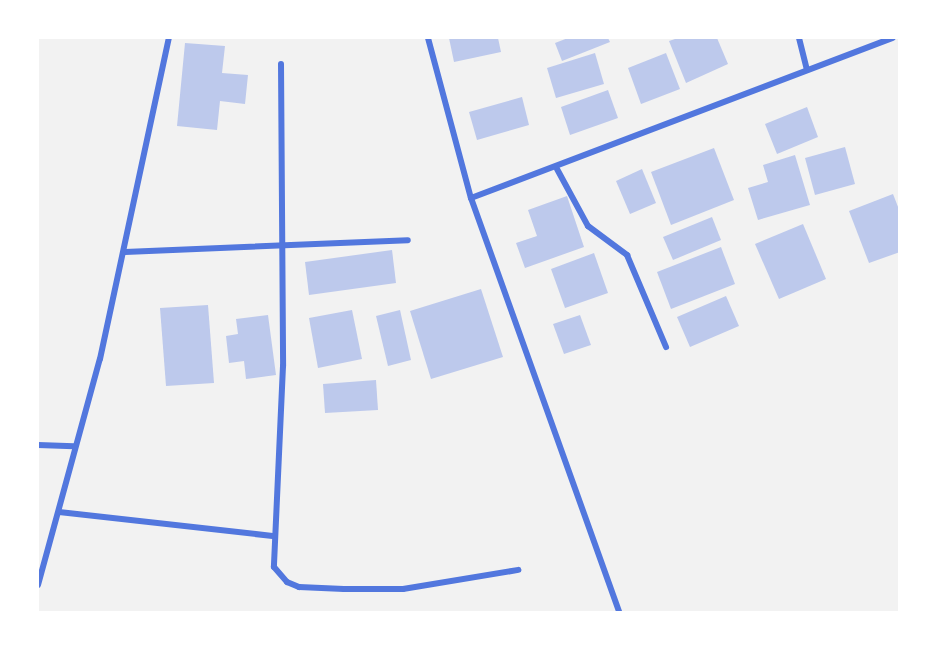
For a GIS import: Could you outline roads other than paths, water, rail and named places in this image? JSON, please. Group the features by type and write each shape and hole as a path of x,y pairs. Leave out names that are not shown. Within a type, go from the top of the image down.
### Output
{"street":[{"path":"38,585 59,512 125,252 169,38"},
{"path":"428,38 445,116 471,198 619,612"},
{"path":"799,38 807,70"},
{"path":"471,198 557,169 893,38"},
{"path":"281,64 282,400 273,536 278,574 299,587 403,589 518,570"},
{"path":"557,169 588,226 627,255 666,347"},
{"path":"125,252 283,250 408,240"},
{"path":"38,445 74,446"},
{"path":"59,512 273,536"}]}
